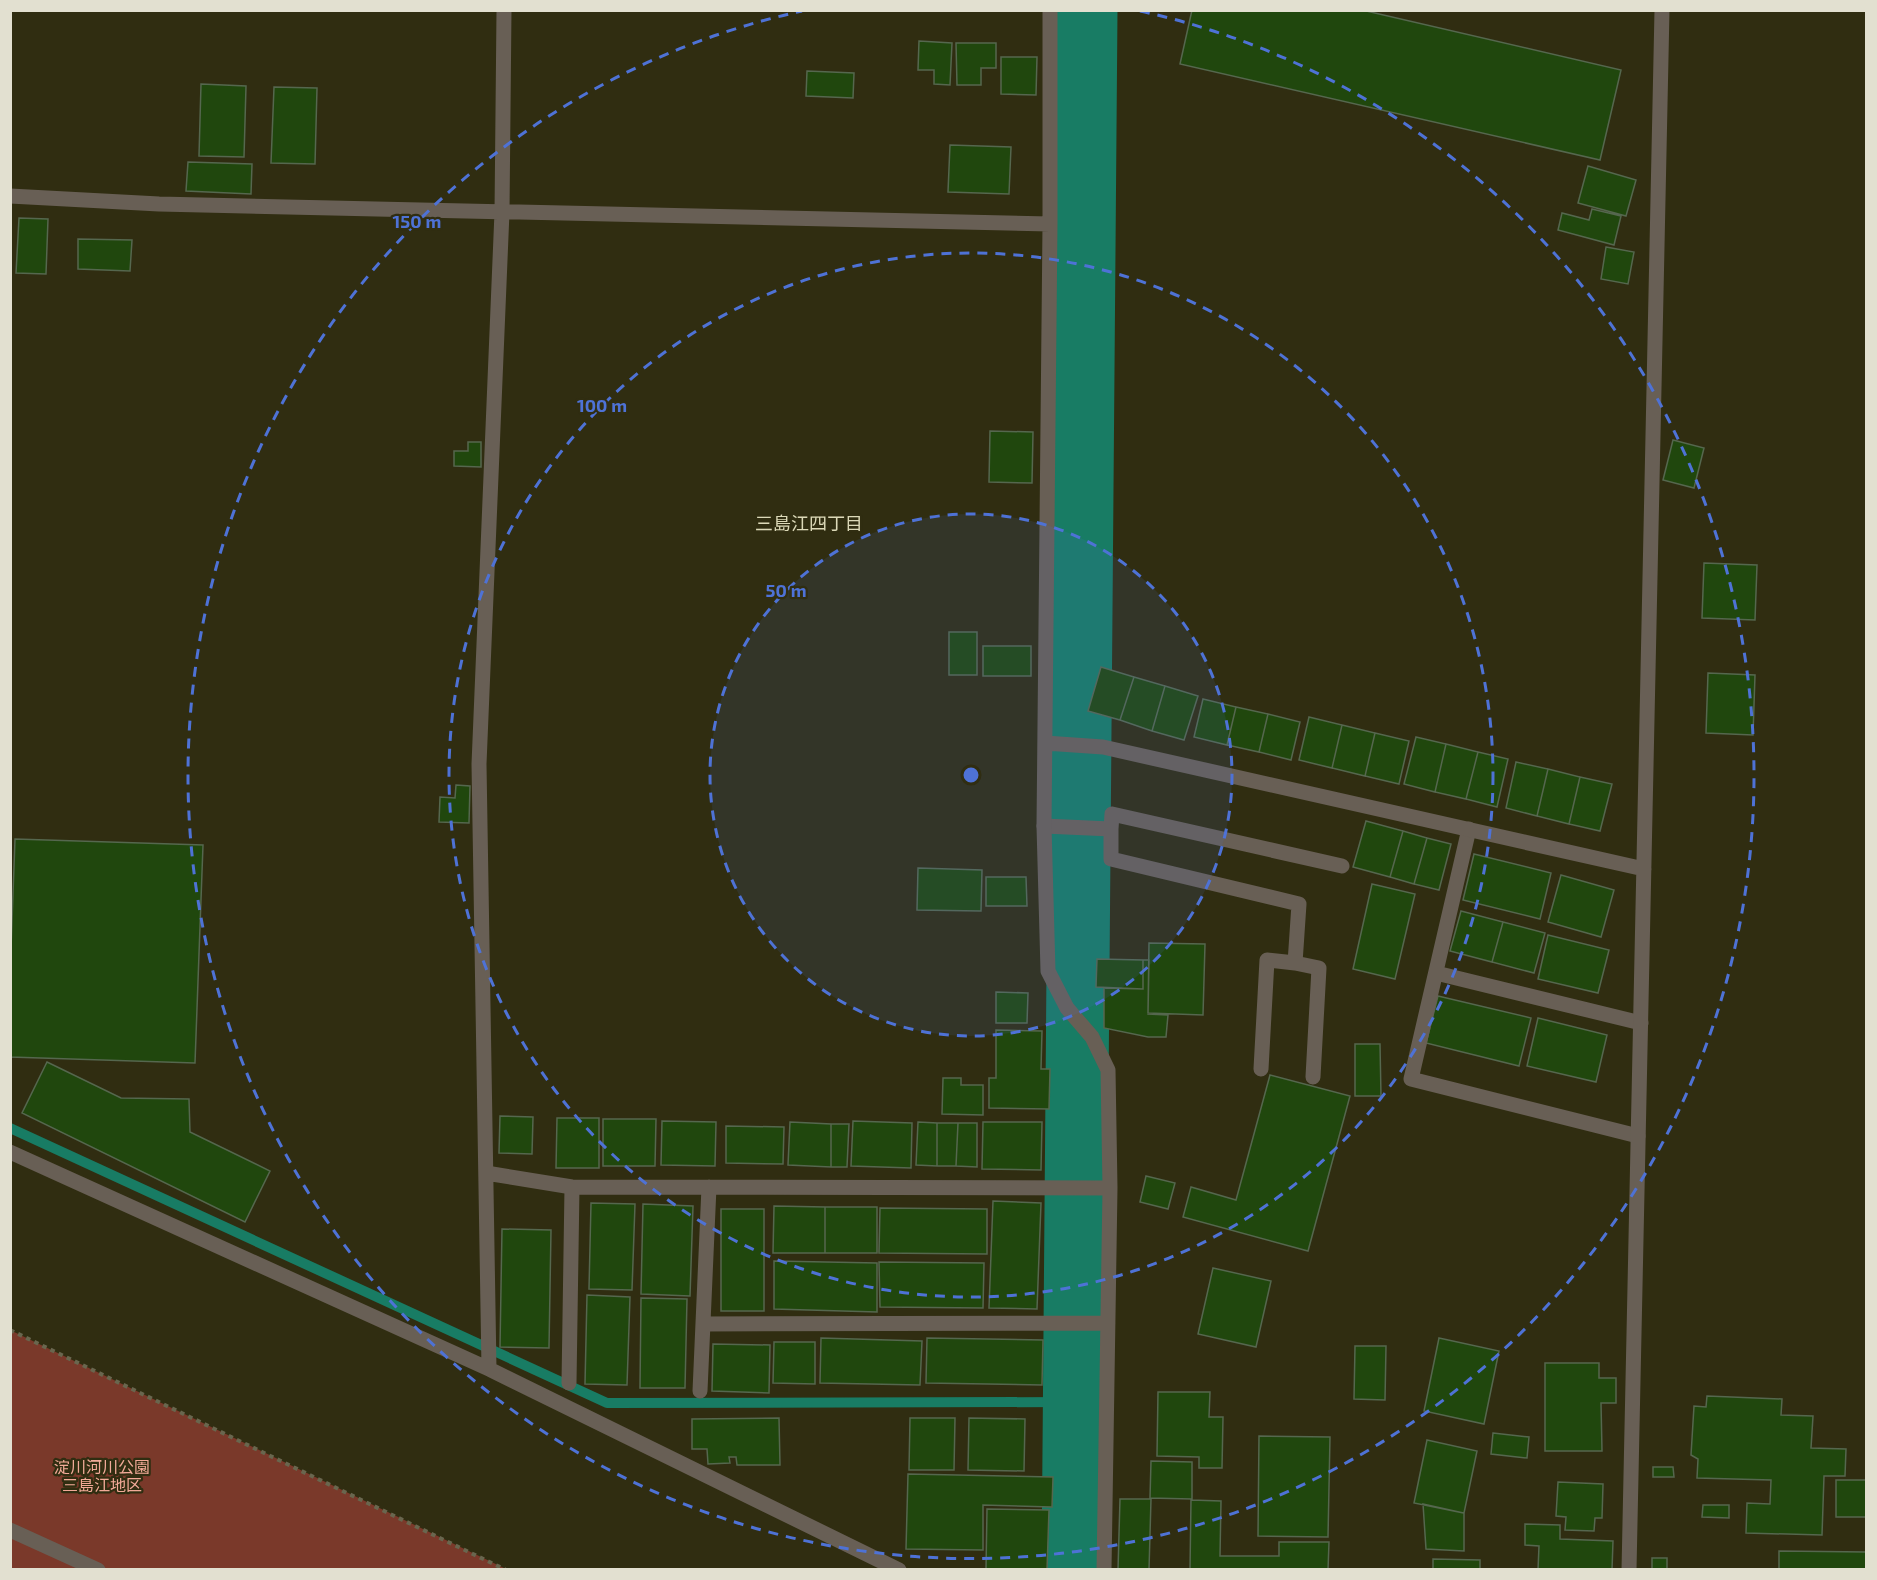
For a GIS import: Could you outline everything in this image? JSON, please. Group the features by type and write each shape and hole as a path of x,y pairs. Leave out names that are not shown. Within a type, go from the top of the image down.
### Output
{"street":[{"path":"489,1369 479,764 502,212 504,10"},
{"path":"1050,10 1044,826 1048,971 1068,1008 1092,1037 1108,1070 1110,1188 1104,1569"},
{"path":"1629,1569 1662,10"},
{"path":"10,196 159,204 1050,224"},
{"path":"1045,743 1103,747 1644,869"},
{"path":"1295,963 1299,904 1111,859 1112,813 1342,866"},
{"path":"1044,826 1111,829"},
{"path":"1469,829 1411,1079 1638,1136"},
{"path":"1261,1068 1267,960 1295,963 1319,968 1313,1077"},
{"path":"1436,973 1641,1023"},
{"path":"10,1152 489,1369 899,1569"},
{"path":"486,1173 572,1186 1110,1188"},
{"path":"570,1383 572,1186"},
{"path":"700,1391 709,1187"},
{"path":"703,1324 1108,1323"},
{"path":"10,1530 98,1569"}],"path":[{"path":"10,1330 506,1569"}],"green space":[{"name":"淀川河川公園 三島江地区","path":"10,1330 506,1569 11,1569"}],"building":[{"path":"1192,10 1362,10 1621,70 1600,160 1180,64"},
{"path":"919,41 952,43 950,85 934,84 934,70 918,70"},
{"path":"956,43 996,43 996,68 981,68 981,85 957,85"},
{"path":"1001,57 1037,57 1036,95 1001,94"},
{"path":"807,71 854,73 853,98 806,96"},
{"path":"201,84 246,86 244,157 199,156"},
{"path":"274,87 317,88 315,164 271,163"},
{"path":"950,145 1011,147 1009,194 948,192"},
{"path":"188,162 252,164 251,194 186,191"},
{"path":"1588,166 1636,180 1626,216 1578,203"},
{"path":"1592,209 1621,216 1614,245 1558,230 1562,213 1589,220"},
{"path":"19,218 48,219 46,274 16,273"},
{"path":"78,239 132,240 130,271 78,269"},
{"path":"1606,247 1634,252 1628,284 1601,279"},
{"path":"990,431 1033,432 1032,483 989,482"},
{"path":"1673,440 1704,448 1694,488 1663,480"},
{"path":"468,442 481,442 481,467 454,466 454,451 468,451"},
{"path":"1704,563 1757,565 1755,620 1702,618"},
{"path":"949,632 977,632 977,675 949,675"},
{"path":"983,646 1031,646 1031,676 983,676"},
{"path":"1101,667 1134,677 1120,720 1088,711"},
{"path":"1708,673 1755,675 1753,735 1706,733"},
{"path":"1134,677 1165,686 1152,731 1120,720"},
{"path":"1165,686 1198,696 1184,740 1152,731"},
{"path":"1203,699 1236,707 1227,745 1194,737"},
{"path":"1236,707 1268,714 1259,752 1227,745"},
{"path":"1268,714 1300,722 1291,760 1259,752"},
{"path":"1309,717 1342,725 1332,768 1299,760"},
{"path":"1342,725 1375,733 1365,776 1332,768"},
{"path":"1375,733 1409,741 1399,784 1365,776"},
{"path":"1416,737 1446,744 1435,792 1404,784"},
{"path":"1446,744 1478,752 1466,799 1435,792"},
{"path":"1478,752 1508,759 1497,807 1466,799"},
{"path":"1516,762 1548,769 1537,816 1506,808"},
{"path":"1548,769 1580,777 1569,824 1537,816"},
{"path":"1580,777 1612,784 1600,831 1569,824"},
{"path":"456,785 470,786 469,823 439,822 440,797 455,798"},
{"path":"1366,821 1403,831 1390,877 1353,867"},
{"path":"1403,831 1427,838 1414,884 1390,877"},
{"path":"1427,838 1451,844 1439,890 1414,884"},
{"path":"15,839 203,845 195,1063 10,1057 10,976"},
{"path":"1474,854 1551,873 1540,919 1463,900"},
{"path":"918,868 982,870 981,911 917,910"},
{"path":"1561,875 1614,890 1601,937 1548,922"},
{"path":"986,877 1026,877 1027,906 986,906"},
{"path":"1372,884 1415,894 1395,979 1353,969"},
{"path":"1461,911 1503,922 1492,962 1450,951"},
{"path":"1503,922 1545,933 1534,973 1492,962"},
{"path":"1548,935 1609,950 1598,993 1538,979"},
{"path":"1149,943 1205,944 1203,1015 1148,1013"},
{"path":"1097,959 1143,960 1143,989 1096,987"},
{"path":"1143,960 1149,960 1148,1014 1168,1015 1166,1037 1148,1037 1104,1028 1104,988 1143,989"},
{"path":"996,992 1028,993 1027,1023 996,1023"},
{"path":"1438,996 1531,1018 1519,1066 1426,1043"},
{"path":"1538,1018 1607,1035 1596,1082 1527,1066"},
{"path":"996,1030 1042,1031 1041,1069 1050,1069 1049,1109 989,1108 989,1078 996,1078"},
{"path":"1355,1044 1380,1044 1381,1096 1355,1096"},
{"path":"47,1062 121,1098 189,1099 190,1132 270,1171 245,1222 22,1113"},
{"path":"1270,1075 1350,1096 1308,1251 1183,1217 1191,1187 1236,1200"},
{"path":"943,1078 961,1078 961,1085 983,1085 983,1115 942,1114"},
{"path":"500,1116 533,1117 532,1154 499,1153"},
{"path":"557,1118 599,1118 599,1168 556,1168"},
{"path":"603,1119 656,1119 655,1166 603,1166"},
{"path":"662,1121 716,1122 715,1166 661,1165"},
{"path":"853,1121 912,1123 911,1168 851,1166"},
{"path":"790,1122 831,1124 831,1167 788,1165"},
{"path":"918,1122 937,1123 937,1166 916,1165"},
{"path":"983,1122 1042,1122 1041,1170 982,1169"},
{"path":"937,1123 958,1123 956,1166 937,1166"},
{"path":"958,1123 977,1123 977,1167 956,1166"},
{"path":"831,1124 849,1124 847,1167 831,1167"},
{"path":"726,1126 784,1127 783,1164 726,1163"},
{"path":"1146,1176 1175,1183 1168,1209 1140,1202"},
{"path":"993,1201 1041,1203 1037,1309 989,1308"},
{"path":"591,1203 635,1204 632,1290 589,1289"},
{"path":"643,1204 693,1206 690,1296 641,1294"},
{"path":"774,1206 825,1207 825,1253 773,1253"},
{"path":"825,1207 877,1207 877,1253 825,1253"},
{"path":"880,1208 987,1209 987,1254 879,1253"},
{"path":"721,1209 764,1209 764,1311 721,1311"},
{"path":"502,1229 551,1230 549,1348 500,1347"},
{"path":"774,1261 877,1263 877,1312 774,1309"},
{"path":"879,1262 984,1263 983,1308 880,1307"},
{"path":"1213,1268 1271,1281 1256,1347 1198,1334"},
{"path":"587,1295 630,1297 627,1385 585,1384"},
{"path":"641,1298 687,1299 685,1388 640,1388"},
{"path":"821,1338 922,1341 920,1385 820,1383"},
{"path":"927,1338 1043,1340 1042,1385 926,1383"},
{"path":"1439,1338 1499,1351 1484,1424 1424,1411"},
{"path":"774,1342 815,1342 815,1384 773,1383"},
{"path":"713,1344 770,1345 769,1393 712,1391"},
{"path":"1355,1346 1386,1346 1385,1400 1354,1399"},
{"path":"1545,1363 1599,1363 1599,1378 1616,1378 1616,1403 1601,1403 1602,1451 1545,1451"},
{"path":"1158,1392 1210,1392 1209,1417 1223,1417 1222,1468 1199,1468 1199,1457 1157,1456"},
{"path":"1707,1396 1782,1399 1781,1415 1813,1416 1811,1448 1846,1449 1845,1476 1824,1476 1822,1535 1746,1533 1747,1503 1770,1504 1771,1480 1697,1478 1698,1459 1691,1455 1694,1406 1706,1407"},
{"path":"779,1418 780,1465 737,1465 736,1457 729,1457 730,1463 708,1464 707,1449 692,1449 692,1419"},
{"path":"910,1418 955,1418 954,1470 909,1470"},
{"path":"969,1418 1025,1419 1024,1471 968,1470"},
{"path":"1493,1433 1529,1437 1527,1458 1491,1454"},
{"path":"1259,1436 1330,1437 1328,1537 1258,1536"},
{"path":"1427,1440 1477,1451 1464,1513 1414,1503"},
{"path":"1151,1461 1192,1462 1192,1499 1150,1498"},
{"path":"1653,1467 1673,1467 1674,1477 1653,1477"},
{"path":"908,1474 1053,1477 1052,1507 983,1505 983,1550 906,1549"},
{"path":"1836,1480 1866,1480 1866,1517 1836,1517"},
{"path":"1558,1482 1603,1484 1602,1518 1595,1518 1594,1531 1565,1530 1566,1517 1556,1516"},
{"path":"1120,1499 1151,1499 1149,1570 1118,1570"},
{"path":"1191,1500 1221,1501 1220,1556 1279,1556 1279,1542 1329,1542 1328,1570 1190,1570"},
{"path":"1423,1504 1464,1513 1464,1551 1426,1549"},
{"path":"1703,1505 1729,1505 1729,1518 1702,1517"},
{"path":"987,1509 1049,1510 1047,1570 986,1570"},
{"path":"1525,1524 1560,1525 1560,1539 1613,1541 1612,1570 1538,1570 1539,1546 1525,1545"},
{"path":"1779,1551 1866,1552 1866,1570 1779,1570"},
{"path":"1652,1558 1667,1558 1667,1570 1652,1570"},
{"path":"1433,1559 1480,1560 1480,1570 1433,1570"}],"waterway":[{"path":"1073,1570 1086,10"},
{"path":"10,1128 607,1403 1075,1402"}],"district":[{"name":"三島江四丁目","path":"809,524"}]}
